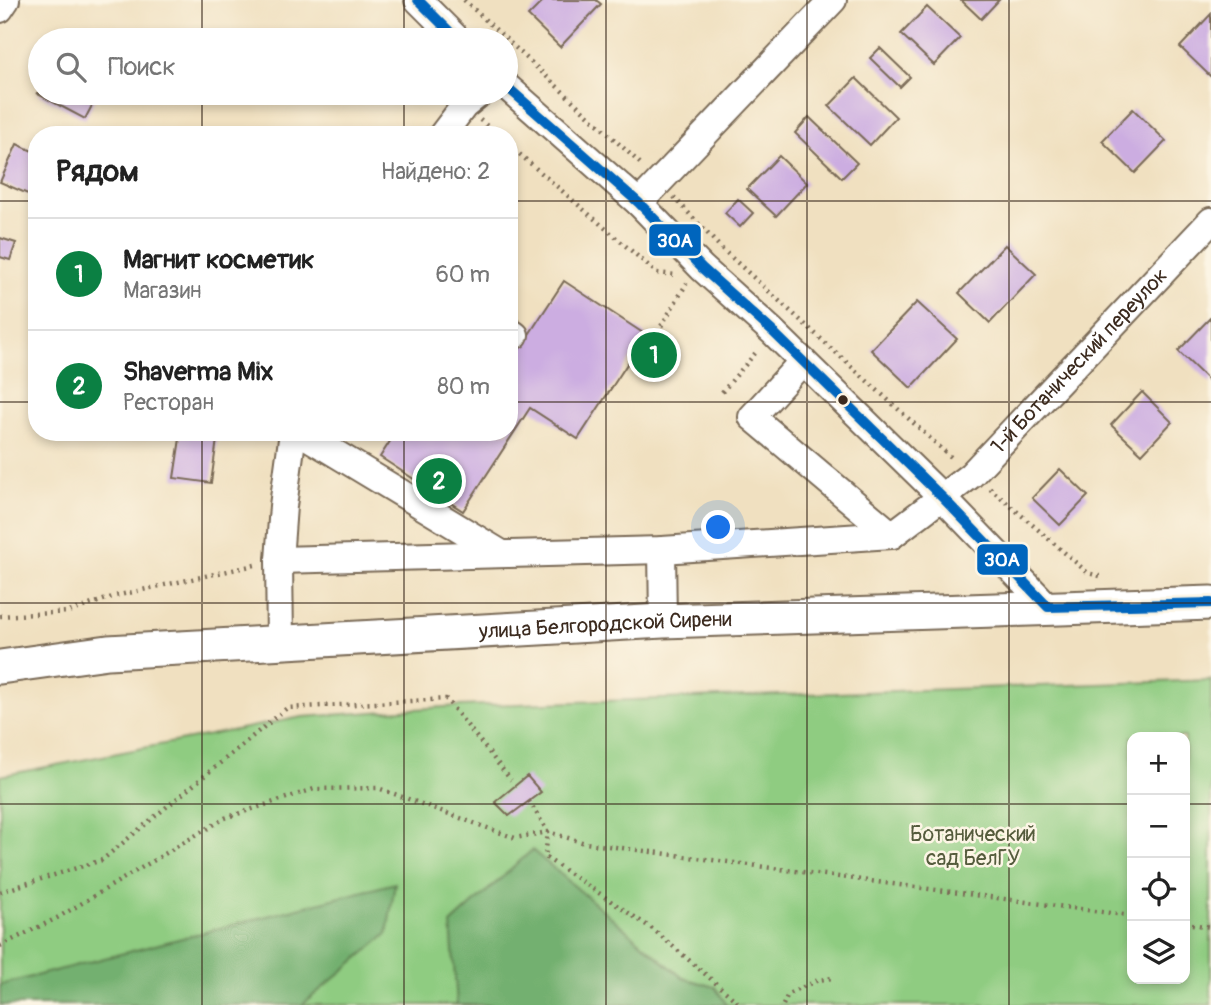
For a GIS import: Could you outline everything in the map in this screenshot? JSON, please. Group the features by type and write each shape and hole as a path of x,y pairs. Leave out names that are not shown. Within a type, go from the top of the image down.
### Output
{"main road":[{"name":"улица Белгородской Сирени","path":"0,667 108,652 663,621 1211,603"}],"street":[{"path":"0,9 6,0"},
{"path":"418,0 446,28"},
{"path":"639,203 833,0"},
{"path":"518,97 639,203 702,268 803,361 943,498 1048,607"},
{"path":"449,126 465,105"},
{"name":"1-й Ботанический переулок","path":"891,535 971,475 1211,221"},
{"path":"803,361 752,417 891,535"},
{"path":"280,642 279,560 292,441"},
{"path":"315,441 502,554"},
{"path":"279,560 662,550 891,535"},
{"path":"662,550 663,621"}],"path":[{"path":"464,0 494,28"},
{"path":"518,50 659,182 720,247 971,475 994,490 1088,573 1115,578"},
{"path":"518,153 657,273 680,275"},
{"path":"654,338 691,276"},
{"path":"722,392 760,348 751,339"},
{"path":"0,616 69,612 115,596 279,560"},
{"path":"0,892 102,860 287,708 446,699 511,780"},
{"path":"0,946 57,918 225,818 314,789 378,788 514,838 548,832 585,843 1127,915"},
{"path":"529,801 548,832 545,857 654,930 741,1005"},
{"path":"1190,924 1211,927"},
{"path":"783,1005 788,994 818,980 833,978"}],"green space":[{"name":"Ботанический сад БелГУ","path":"1211,680 1211,1005 0,1005 0,776 302,717 458,706"},
{"path":"532,850 683,978 715,987 727,1005 457,1005 451,924"},
{"path":"395,883 387,934 302,1005 0,1005 0,985"}],"building":[{"path":"544,0 596,0 601,4 560,47 528,16"},
{"path":"961,0 999,0 981,19"},
{"path":"927,7 960,38 934,65 901,34"},
{"path":"1211,14 1211,77 1180,47"},
{"path":"880,48 910,77 900,87 870,58"},
{"path":"856,78 896,117 870,145 829,106"},
{"path":"59,105 92,105 85,119"},
{"path":"1133,109 1166,141 1135,173 1102,141"},
{"path":"809,117 857,163 842,178 795,133"},
{"path":"17,144 28,149 28,194 0,182"},
{"path":"779,156 807,183 776,216 747,189"},
{"path":"738,199 753,213 740,227 725,213"},
{"path":"0,238 16,243 10,260 0,257"},
{"path":"1005,245 1036,274 990,323 959,293"},
{"path":"564,281 646,335 578,439 530,408 518,426 518,351"},
{"path":"917,302 957,339 911,388 871,350"},
{"path":"1211,317 1211,383 1178,351"},
{"path":"1142,392 1172,422 1142,454 1111,425"},
{"path":"180,441 217,441 211,483 174,478"},
{"path":"390,441 509,441 463,511 380,457"},
{"path":"1060,469 1088,496 1060,525 1032,498"},
{"path":"527,776 541,792 509,816 495,802"}],"transit line":[{"name":"30А","path":"418,0 446,28"},
{"name":"30А","path":"518,97 639,203 702,268 772,331 943,498 1048,607 1211,603"}],"place":[{"name":"Магнит косметик","path":"654,355"},
{"name":"Shaverma Mix","path":"439,481"}]}
